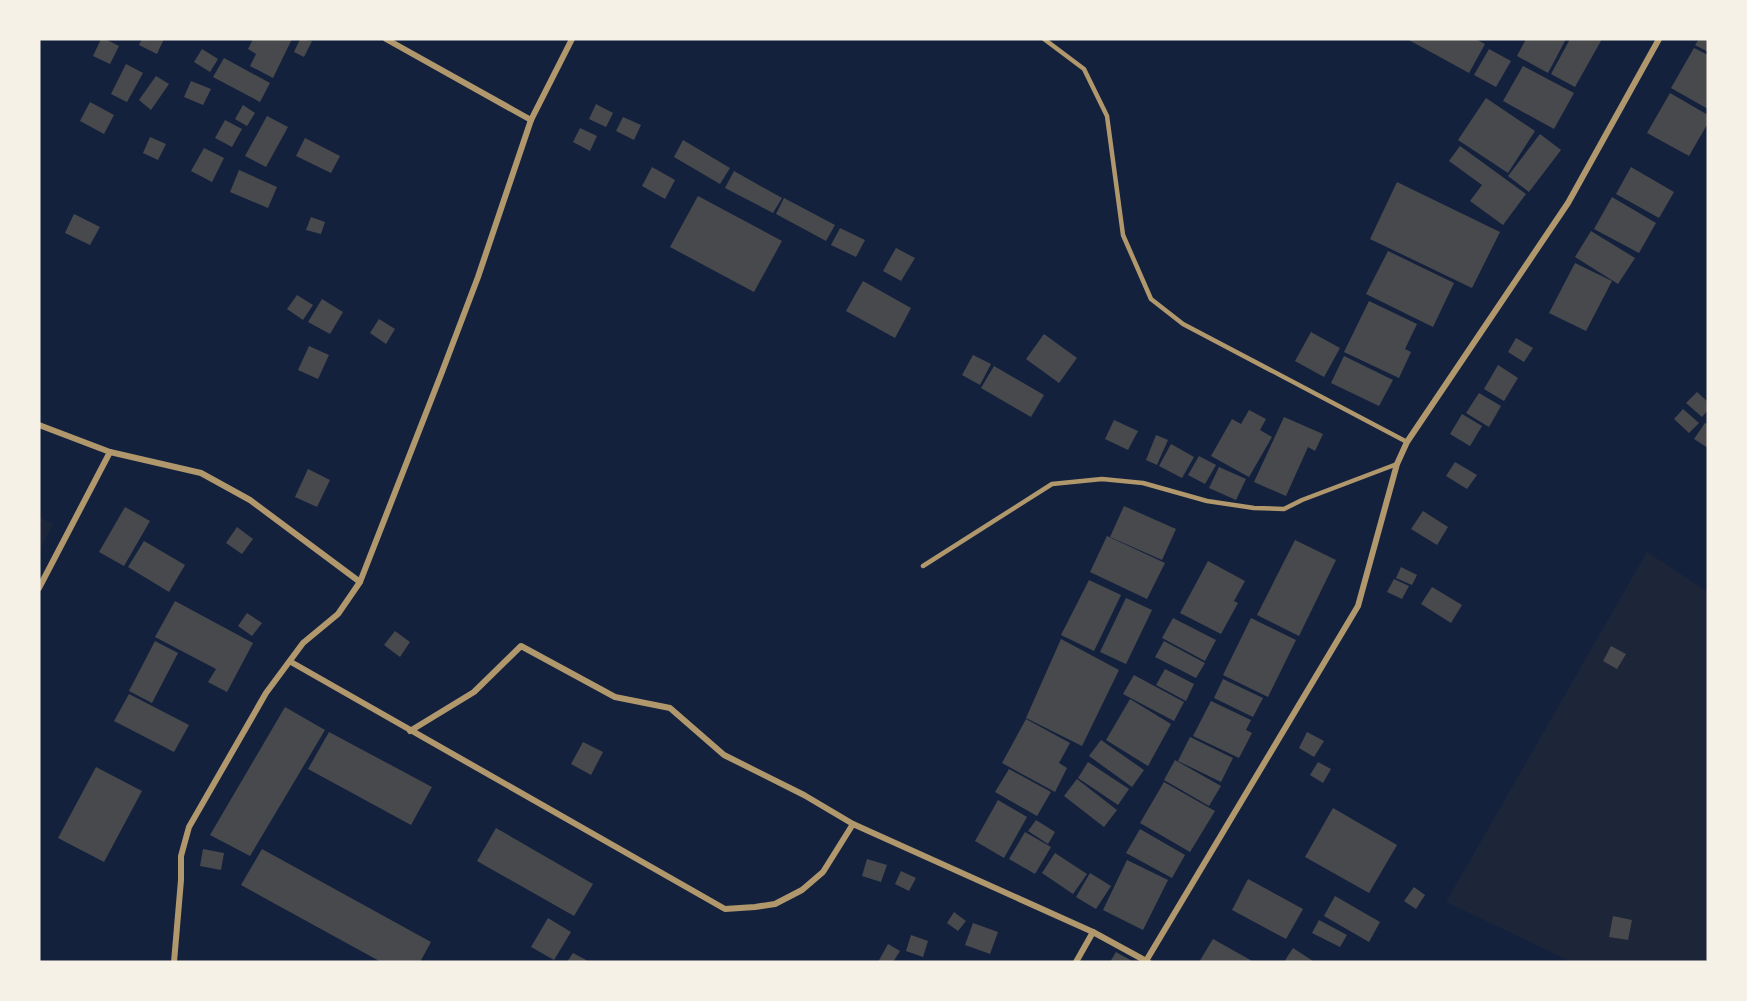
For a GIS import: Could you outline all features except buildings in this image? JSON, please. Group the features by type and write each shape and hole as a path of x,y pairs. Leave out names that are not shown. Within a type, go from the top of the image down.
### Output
{"street":[{"path":"386,39 531,120"},
{"path":"174,962 181,856 189,827 266,693 303,644 338,614 360,582 478,277 531,120 572,39"},
{"path":"410,730 474,692 521,646 615,697 670,708 724,755 804,795 853,824 1093,932 1147,961 1358,606 1397,464 1407,442 1569,203 1659,39"},
{"path":"39,425 110,452 201,473 250,500 360,582"},
{"path":"39,588 110,452"},
{"path":"291,662 726,909 775,904 802,890 823,872 853,824"},
{"path":"1076,962 1093,932"}],"lane":[{"path":"1044,39 1084,69 1107,116 1123,235 1151,299 1183,324 1407,442"},
{"path":"923,566 1052,484 1101,479 1143,483 1207,501 1254,508 1284,509 1397,464"}],"shaded area":[{"path":"39,517 53,524 39,551"},
{"path":"1647,552 1708,592 1708,962 1572,962 1446,902"}]}
